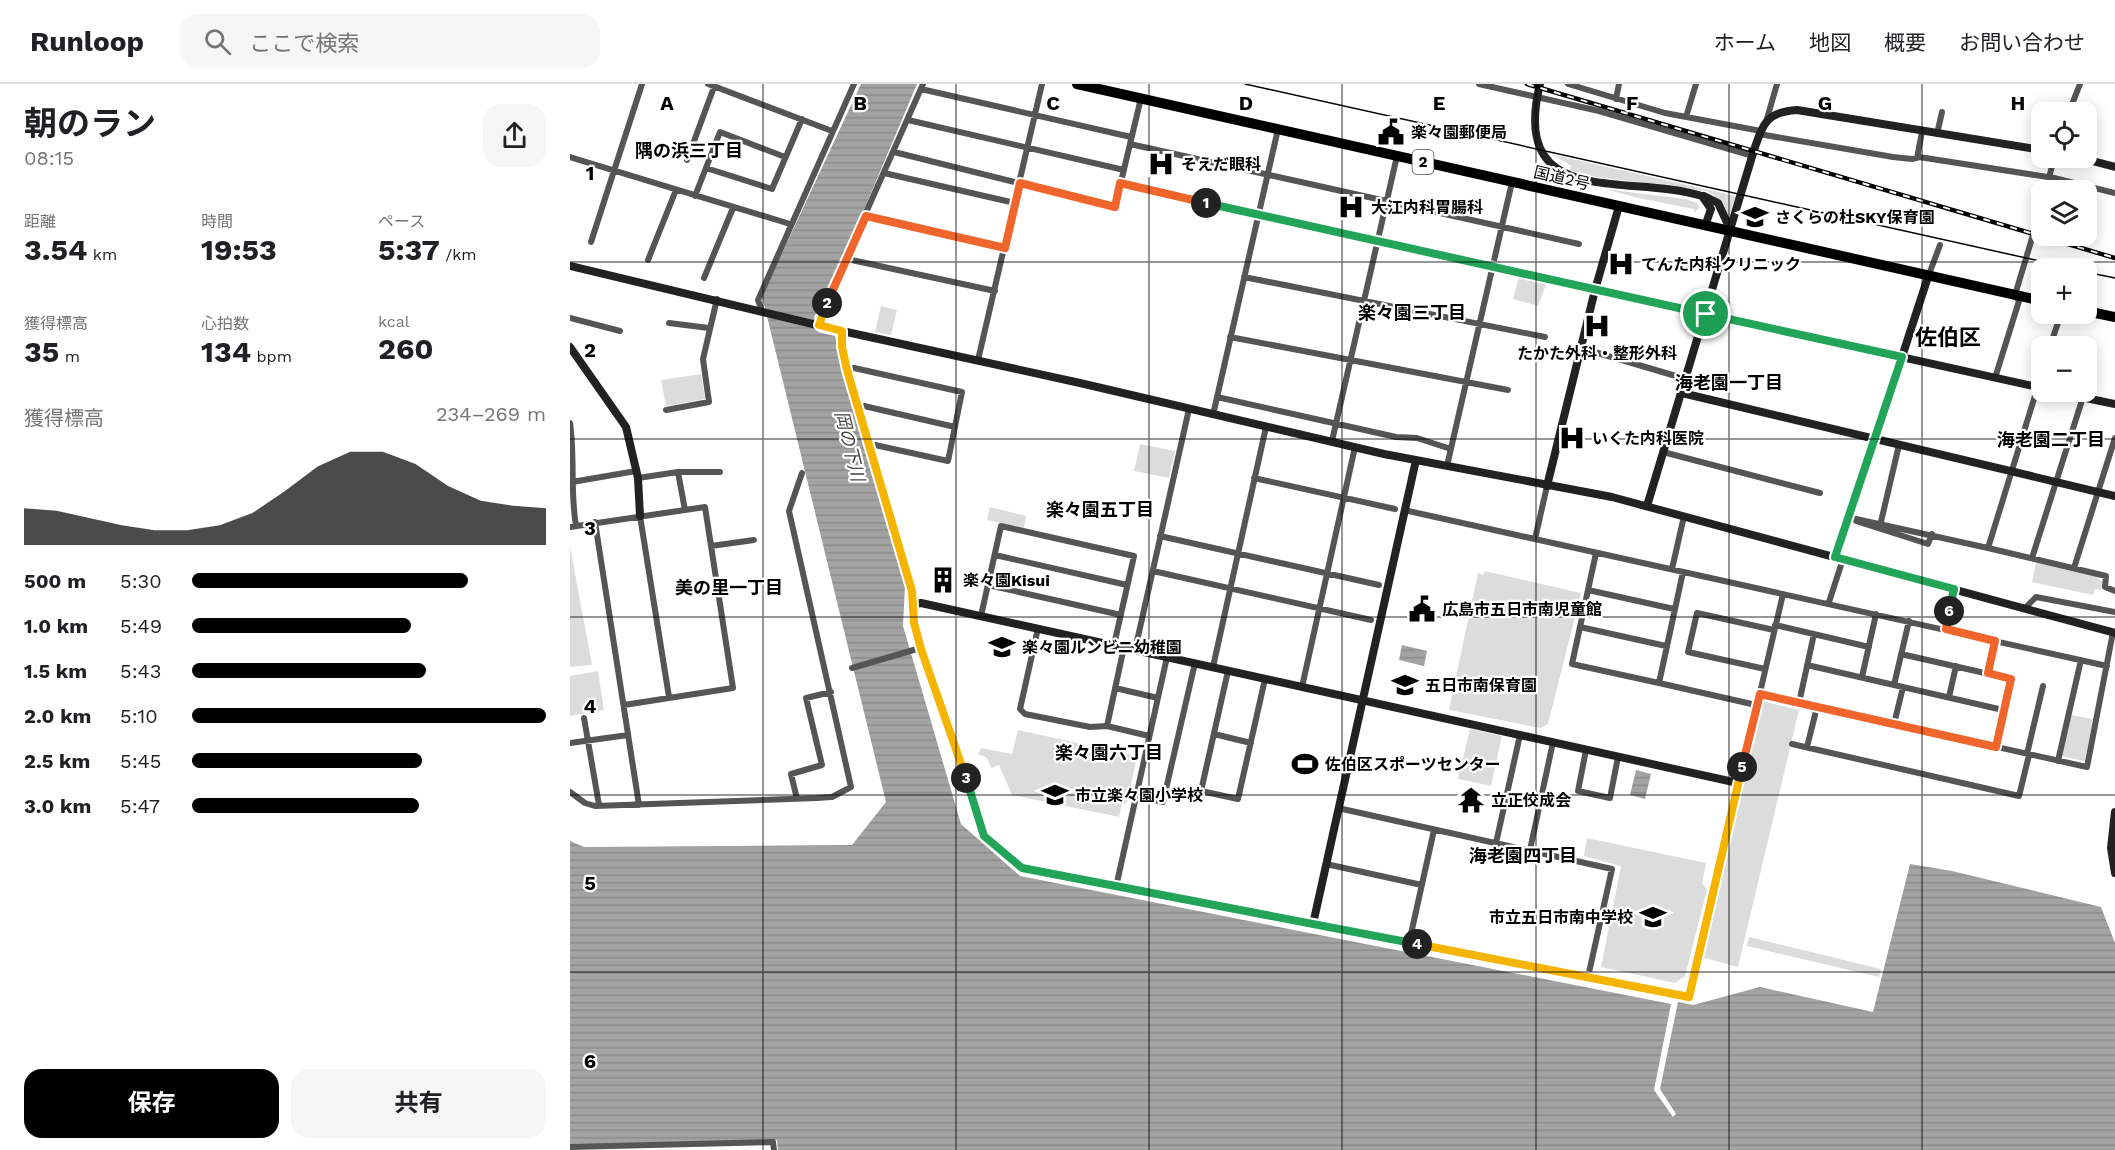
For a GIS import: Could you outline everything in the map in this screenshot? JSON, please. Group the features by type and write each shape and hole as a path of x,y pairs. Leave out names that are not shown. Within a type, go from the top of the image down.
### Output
{"highway":[{"name":"国道2号","path":"1077,84 2031,299"},
{"path":"2097,313 2115,317"}],"street":[{"path":"591,242 642,84"},
{"path":"763,311 758,300 854,84"},
{"path":"978,360 1042,84"},
{"path":"1479,84 1590,109 1753,156"},
{"path":"1540,84 1533,116 1540,147 1545,156 1564,173 1590,182 1709,197 1718,203 1731,231"},
{"path":"1568,84 1686,117 1760,132 1917,159 1919,157 2050,178 2115,193"},
{"path":"1616,99 1619,84"},
{"path":"1686,117 1696,84"},
{"path":"1647,506 1760,132 1766,122 1777,84"},
{"path":"2073,102 2080,84"},
{"path":"687,160 711,85 832,131"},
{"path":"818,325 922,86 1130,141 1267,174 1579,244"},
{"path":"894,152 1115,207 1141,98"},
{"path":"1766,122 1777,113 1797,110 2031,148"},
{"path":"1937,134 1942,112"},
{"path":"706,168 772,189 802,119"},
{"path":"908,120 1124,170"},
{"path":"1213,415 1278,129"},
{"path":"695,196 720,132 785,157"},
{"path":"1917,159 1922,132"},
{"path":"1332,441 1397,156"},
{"path":"570,157 790,224"},
{"path":"2097,162 2115,167"},
{"path":"2050,178 2052,168"},
{"path":"884,173 1015,203"},
{"path":"1447,466 1512,182"},
{"path":"1120,183 2031,386"},
{"path":"648,260 676,190"},
{"path":"1697,195 1710,204 1711,215 1706,226"},
{"path":"1535,539 1595,290 1619,207"},
{"path":"704,278 733,208"},
{"path":"866,216 1005,248"},
{"path":"1995,378 2019,302 2015,295 2031,242"},
{"path":"1828,602 1847,517 1940,245"},
{"path":"847,258 995,291"},
{"path":"570,266 717,299 842,331 1355,447 1547,486 1562,486 1647,506 2114,632 2087,767 1760,694"},
{"path":"1244,277 1481,322 1545,337"},
{"path":"666,410 709,402 703,359 717,299"},
{"path":"570,318 620,332"},
{"path":"669,323 709,328"},
{"path":"842,331 842,347 847,370 915,604 914,623 932,685 954,738 984,836 1022,868 1689,997 1783,594"},
{"path":"1230,337 1508,390"},
{"path":"570,347 626,427 637,474 640,516 669,697"},
{"path":"1581,348 1686,379"},
{"path":"847,370 854,369 963,392 948,461 875,445 870,447"},
{"path":"1682,393 2115,496"},
{"path":"1217,397 1417,438 1451,449"},
{"path":"2097,400 2115,404"},
{"path":"1988,548 2010,472 2034,402"},
{"path":"2032,558 2081,402"},
{"path":"859,408 864,406 955,427"},
{"path":"1135,650 1189,409"},
{"path":"570,423 573,446 571,501 573,526 705,507 733,688 624,705"},
{"path":"1213,667 1266,427"},
{"path":"2074,568 2115,438"},
{"path":"1880,526 1899,445"},
{"path":"1302,687 1355,447"},
{"path":"1663,452 1820,492"},
{"path":"1313,924 1363,700 1400,509 1416,460"},
{"path":"678,472 685,510"},
{"path":"572,482 637,474 720,472"},
{"path":"570,792 585,803 639,805 832,797 851,787 789,511 802,474"},
{"path":"1254,478 1828,602 2108,666"},
{"path":"1672,569 1684,516"},
{"path":"1847,517 1880,526 1928,544 1932,534"},
{"path":"595,522 639,805"},
{"path":"981,616 1001,526 1012,528 1134,556 1114,645"},
{"path":"1880,526 1932,534 2106,576 2105,587 2115,591"},
{"path":"1160,536 1379,585"},
{"path":"711,546 754,540"},
{"path":"1596,553 1572,664 1756,705"},
{"path":"995,555 1127,585"},
{"path":"1152,571 1371,620"},
{"path":"1659,682 1683,572"},
{"path":"988,585 1121,615"},
{"path":"1946,629 1954,589"},
{"path":"1588,590 1674,609"},
{"path":"2025,608 2030,600 2036,597 2115,612"},
{"path":"915,604 921,603 1038,628 1738,783"},
{"path":"1766,669 1688,652 1697,613 1869,646"},
{"path":"1862,677 1876,614"},
{"path":"1894,685 1909,621"},
{"path":"1580,627 1666,646"},
{"path":"1038,628 1020,708 1025,714 1090,727 1107,726 1149,736"},
{"path":"1798,702 1814,634"},
{"path":"1988,673 1995,641"},
{"path":"1107,726 1124,647"},
{"path":"852,668 917,649"},
{"path":"1902,654 2011,679 1996,747"},
{"path":"1116,887 1167,657"},
{"path":"2058,761 2081,660"},
{"path":"1136,796 1163,802 1195,663"},
{"path":"1807,665 2003,710"},
{"path":"1949,697 1956,666"},
{"path":"1228,671 1201,791 1238,799 1265,679"},
{"path":"1792,744 2019,796 2043,686"},
{"path":"1894,724 1903,687"},
{"path":"1115,688 1158,698"},
{"path":"797,799 791,774 822,765 806,698 831,692"},
{"path":"1807,747 1816,707"},
{"path":"584,718 599,805"},
{"path":"1214,734 1251,743"},
{"path":"570,743 628,735"},
{"path":"1496,843 1520,735"},
{"path":"1530,850 1553,742"},
{"path":"1586,750 1578,791 1610,798 1618,757"},
{"path":"1338,808 1612,869 1588,977"},
{"path":"2115,812 2111,848 2115,873"},
{"path":"1409,943 1434,830"},
{"path":"1326,864 1422,885"},
{"path":"570,1147 773,1142 774,1150"}],"shaded area":[{"path":"1554,155 1736,196 1729,216 1715,196 1707,191 1582,175 1570,170 1571,166"},
{"path":"1605,189 1685,199 1697,203 1699,208 1694,213 1694,209"},
{"path":"1519,276 1547,282 1538,306 1513,299"},
{"path":"881,306 897,310 891,335 875,332"},
{"path":"701,374 705,399 666,406 661,380"},
{"path":"1140,444 1175,451 1169,478 1134,471"},
{"path":"990,507 1026,516 1024,528 987,520"},
{"path":"570,546 592,665 570,667"},
{"path":"2036,562 2095,575 2103,583 2101,590 2095,589 2093,595 2032,582"},
{"path":"1485,571 1581,593 1548,724 1541,728 1449,710 1478,573 1483,575"},
{"path":"598,671 604,710 570,716 570,676"},
{"path":"1761,701 1799,710 1738,967 1701,957"},
{"path":"2071,715 2093,719 2083,761 2062,756"},
{"path":"1470,729 1502,736 1491,786 1458,779"},
{"path":"1018,730 1137,756 1127,803 1122,804 1119,817 1012,795 999,765 991,768 987,758 978,754 981,748 1012,754"},
{"path":"1587,838 1706,863 1702,883 1707,890 1685,976 1675,983 1601,967 1621,866 1584,856"},
{"path":"1749,937 1881,969 1879,977 1747,946"}],"water":[{"name":"岡の下川","path":"861,84 917,84 828,295 814,317 818,332 835,336 905,586 903,626 961,824 1020,876 1671,1004 1654,1090 1673,1117 1676,1114 1660,1089 1678,1002 1693,1005 1760,987 1873,1012 1910,864 1952,871 2101,907 2115,943 2115,1150 778,1150 777,1140 570,1146 570,841 584,847 852,845 886,802 762,296"},
{"path":"1402,645 1427,651 1424,666 1399,660"},
{"path":"1636,770 1651,774 1645,799 1630,795"}],"tram line":[{"path":"1245,84 2031,259"},
{"path":"2097,274 2115,278"}],"railway":[{"path":"1527,84 2115,258"}],"place":[{"name":"楽々園郵便局","path":"1391,132"},
{"name":"そえだ眼科","path":"1161,164"},
{"name":"大江内科胃腸科","path":"1351,207"},
{"name":"さくらの杜SKY保育園","path":"1755,217"},
{"name":"てんた内科クリニック","path":"1621,264"},
{"name":"たかた外科・整形外科","path":"1597,326"},
{"name":"いくた内科医院","path":"1572,438"},
{"name":"楽々園Kisui","path":"943,580"},
{"name":"広島市五日市南児童館","path":"1422,609"},
{"name":"楽々園ルンビニ幼稚園","path":"1002,647"},
{"name":"五日市南保育園","path":"1405,685"},
{"name":"佐伯区スポーツセンター","path":"1305,764"},
{"name":"市立楽々園小学校","path":"1055,795"},
{"name":"立正佼成会","path":"1471,800"},
{"name":"市立五日市南中学校","path":"1653,917"}],"district":[{"name":"隅の浜三丁目","path":"689,150"},
{"name":"楽々園三丁目","path":"1412,312"},
{"name":"佐伯区","path":"1948,337"},
{"name":"海老園一丁目","path":"1729,382"},
{"name":"海老園二丁目","path":"2051,439"},
{"name":"楽々園五丁目","path":"1100,509"},
{"name":"美の里一丁目","path":"729,587"},
{"name":"楽々園六丁目","path":"1109,752"},
{"name":"海老園四丁目","path":"1523,855"}],"route":[{"path":"1020,183 1115,207 1120,183 1706,314 1902,357 1835,557 1954,589 1946,629 1995,641 1988,673 2011,679 1996,747 1760,694 1689,997 1022,868 984,836 954,738 932,685 919,642 914,623 915,604 912,591 847,370 842,347 842,331 819,325 821,314 866,216 1005,248 1020,183"}]}
